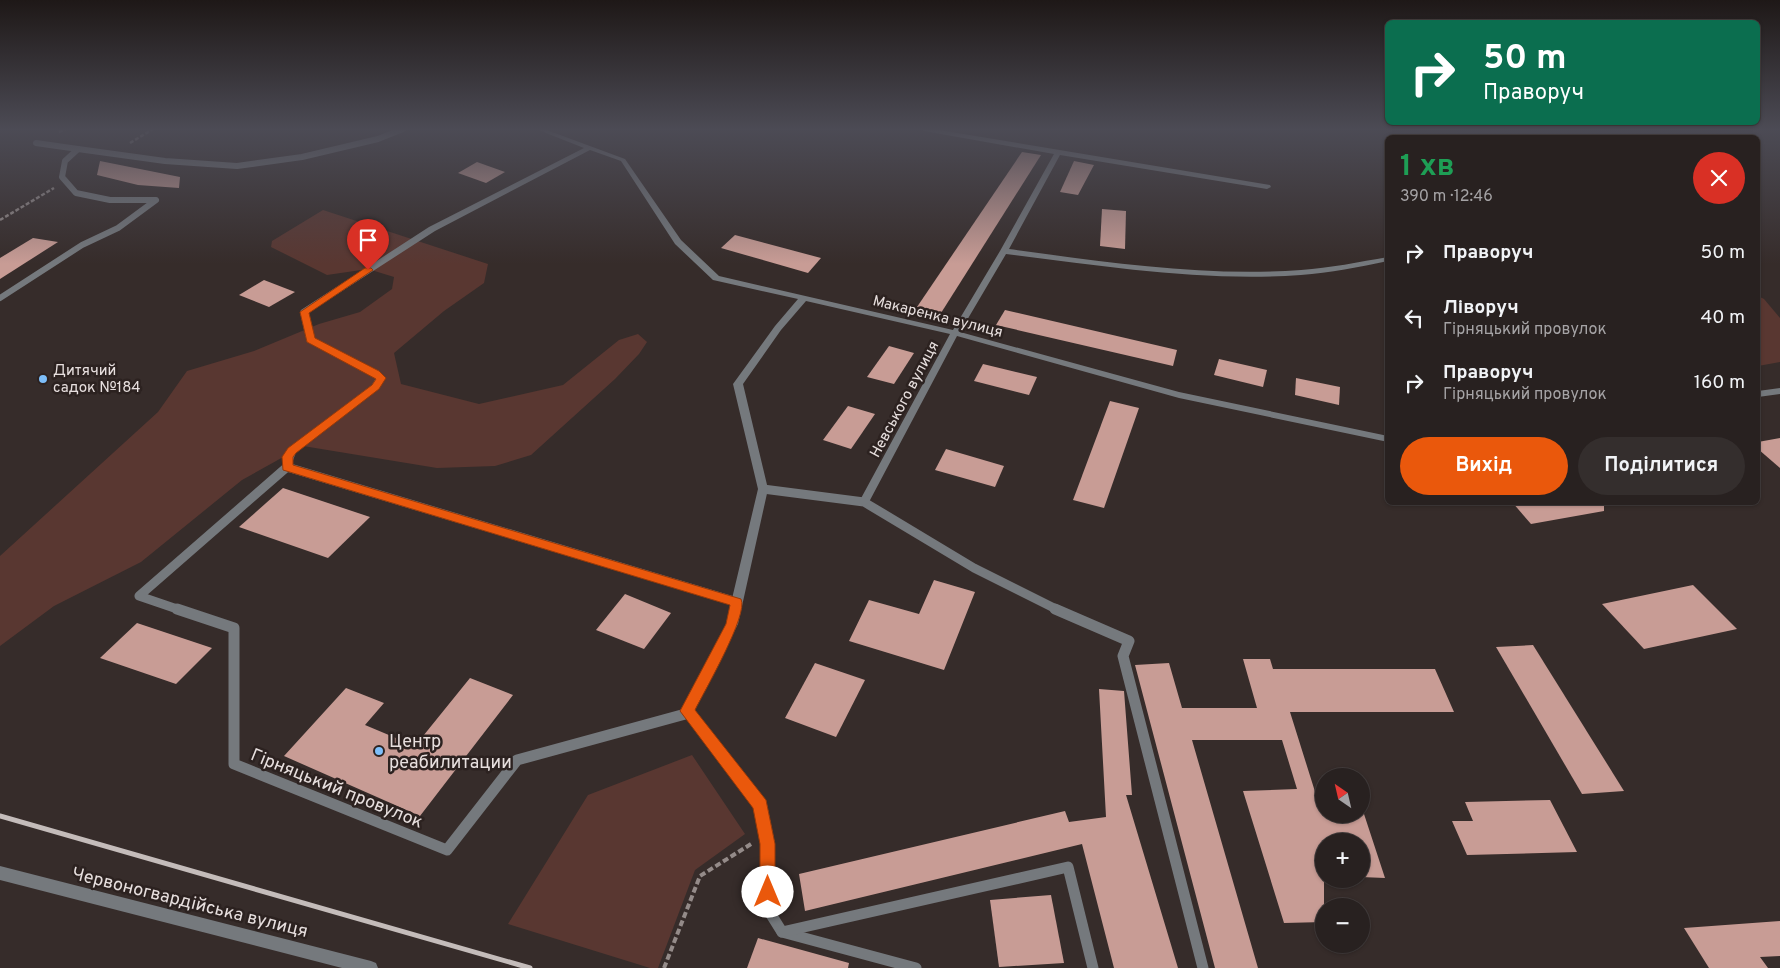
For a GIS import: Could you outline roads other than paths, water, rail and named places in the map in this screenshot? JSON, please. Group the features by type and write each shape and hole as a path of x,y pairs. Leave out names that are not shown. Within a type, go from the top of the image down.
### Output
{"street":[{"name":"Гірняцький провулок","path":"287,467 288,457 292,450 375,387 381,378 376,373 310,340 304,312 432,229 538,174"},
{"name":"Макаренка вулиця","path":"633,174 678,242 716,278 955,333 1179,395 1385,438"},
{"name":"Невського вулиця","path":"864,502 955,333 1004,251 1046,174"},
{"path":"1188,174 1267,187"},
{"path":"1004,251 1152,270 1224,274 1289,274 1385,260"},
{"path":"768,908 766,835 760,805 687,711 732,624 763,488 738,384 778,328 804,298"},
{"path":"1760,394 1780,391"},
{"name":"Червоногвардійська вулиця","path":"0,873 371,968"}],"lane":[{"path":"0,298 82,245 118,228 156,200 110,200 76,193 62,177 63,174"},
{"path":"287,467 737,602"},
{"name":"Гірняцький провулок","path":"287,467 139,596 234,628 234,764 447,850 517,760 689,714"},
{"path":"763,488 864,502 974,568 1040,602 1129,641 1122,656 1203,968"},
{"path":"782,932 1068,867 1093,968"},
{"path":"768,908 782,932 916,968"}],"railway":[{"path":"0,816 530,968"}],"place":[{"name":"Дитячий садок №184","path":"43,379"},
{"name":"Центр реабилитации","path":"379,751"}]}
